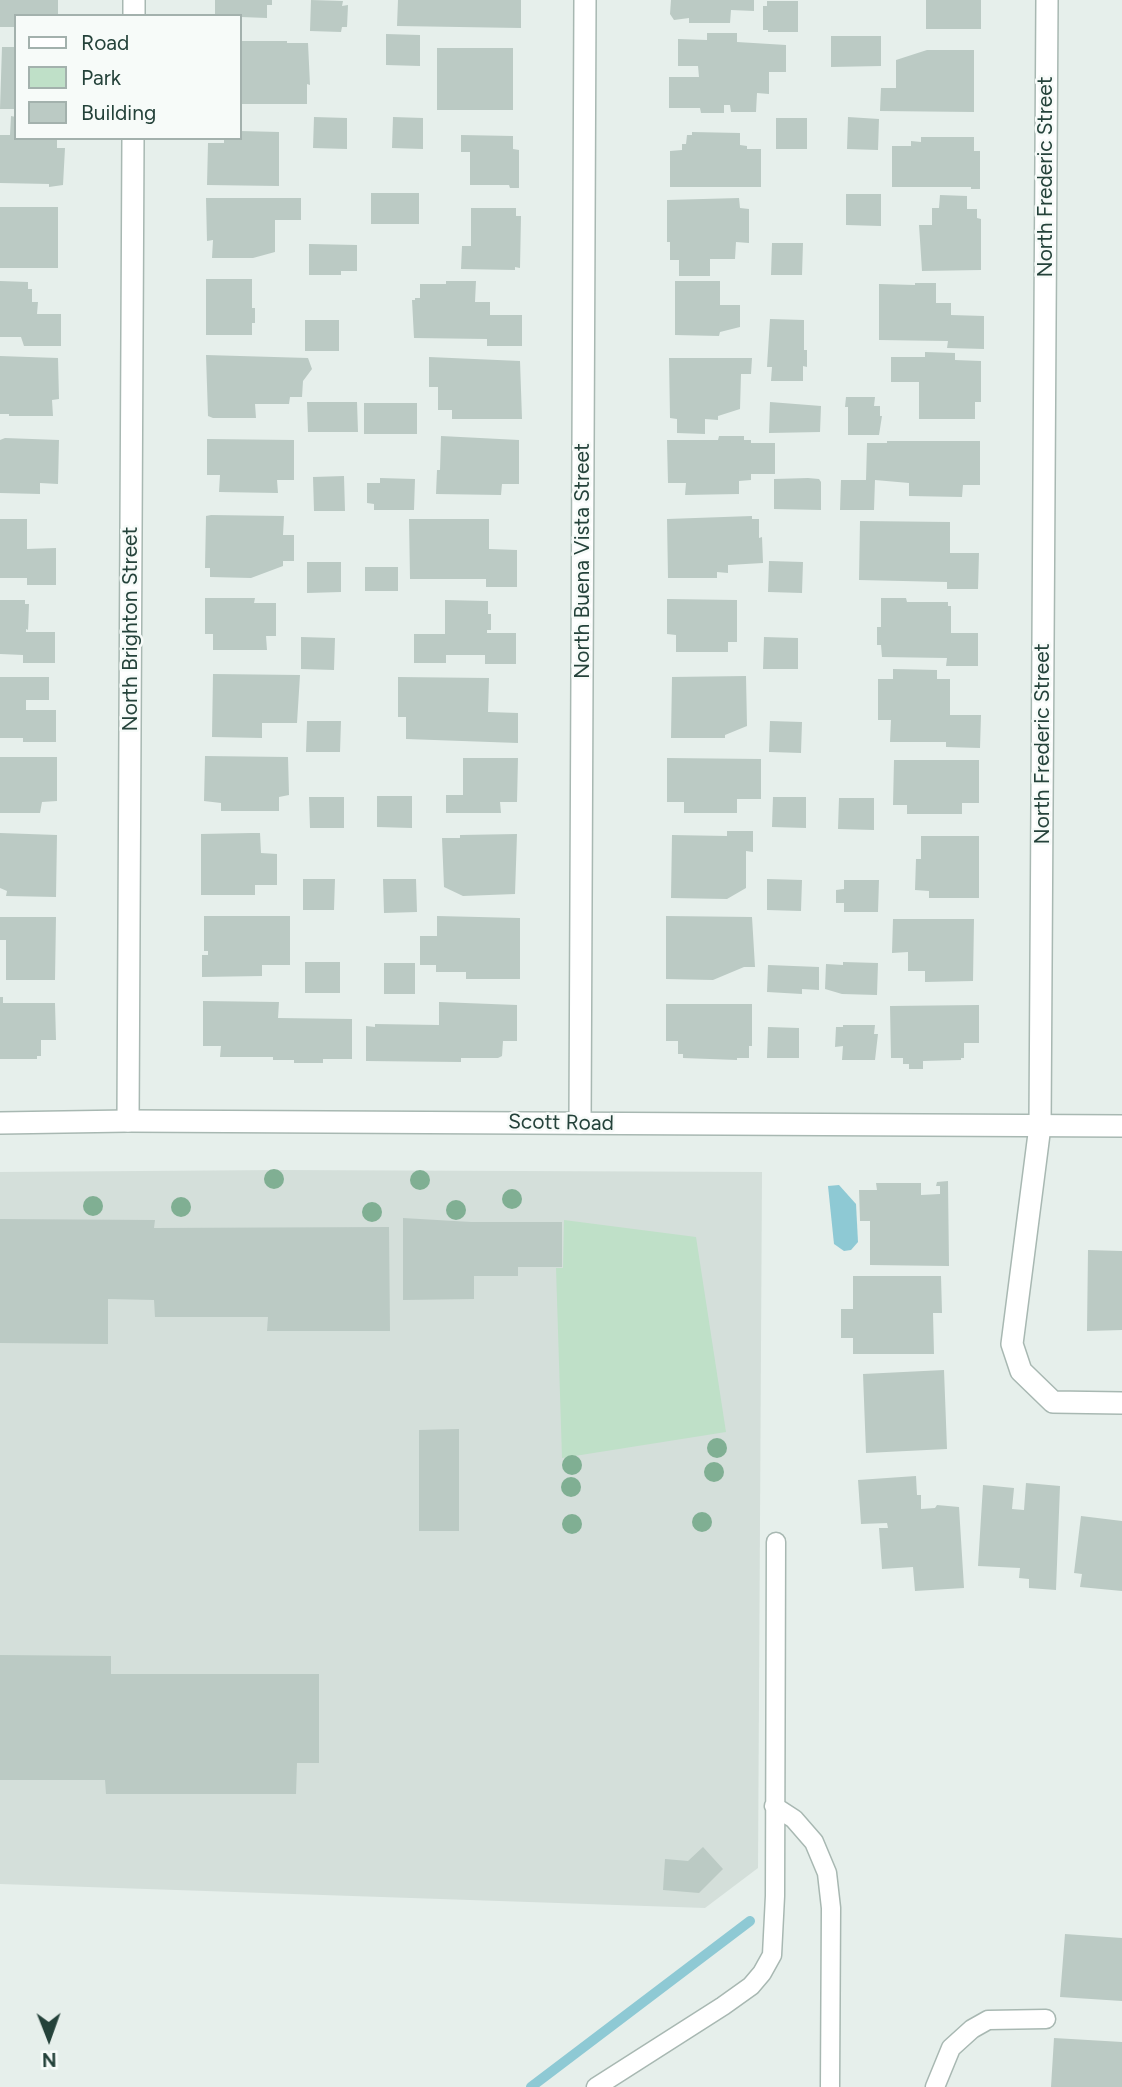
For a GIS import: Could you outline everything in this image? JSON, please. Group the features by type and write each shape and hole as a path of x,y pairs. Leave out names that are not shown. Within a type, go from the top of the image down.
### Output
{"street":[{"name":"North Buena Vista Street","path":"580,1123 585,0"},
{"name":"North Frederic Street","path":"1047,0 1040,1126 1012,1344 1021,1371 1053,1402 1122,1403"},
{"name":"North Brighton Street","path":"128,1121 133,140"},
{"name":"Scott Road","path":"0,1123 128,1121 1122,1126"}],"lane":[{"path":"596,2087 751,1986 772,1955 775,1896 776,1542"},
{"path":"774,1806 794,1819 814,1842 827,1873 831,1908 830,2087"},
{"path":"935,2087 951,2048 972,2029 988,2020 1046,2019"}],"shaded area":[{"path":"0,1172 762,1172 758,1868 705,1908 0,1884"}],"green space":[{"path":"564,1220 696,1237 726,1432 562,1458 556,1268 563,1268"}],"water":[{"path":"839,1185 856,1204 858,1242 851,1250 844,1251 834,1244 828,1186"}],"building":[{"path":"0,0 58,0 58,14 14,14 14,27 0,27"},
{"path":"215,0 272,0 272,5 267,5 267,18 215,14"},
{"path":"311,0 343,1 342,6 348,5 347,27 342,27 341,32 310,31"},
{"path":"398,0 521,0 521,28 397,26"},
{"path":"671,0 754,0 754,11 731,10 730,23 689,23 689,18 674,20 670,14"},
{"path":"926,0 981,0 981,29 926,29"},
{"path":"767,1 798,1 798,32 763,30 763,6 767,6"},
{"path":"707,33 737,33 737,42 786,45 786,72 769,72 769,94 757,93 756,112 731,112 730,105 724,105 724,113 701,113 700,108 669,108 669,77 699,77 698,66 678,66 678,39 707,40"},
{"path":"386,34 420,35 420,66 386,65"},
{"path":"831,36 881,36 881,66 831,67"},
{"path":"242,41 308,43 310,85 307,84 307,104 242,104"},
{"path":"2,47 14,47 14,109 0,109"},
{"path":"437,48 513,48 513,110 437,110"},
{"path":"927,50 974,50 974,112 880,111 881,88 896,88 896,60"},
{"path":"11,116 14,117 14,140 57,140 57,148 65,148 63,185 49,187 49,184 0,183 0,135 10,135"},
{"path":"314,117 347,118 347,149 313,148"},
{"path":"393,117 423,118 423,149 392,148"},
{"path":"848,117 879,119 878,150 847,149"},
{"path":"776,118 807,118 807,149 776,149"},
{"path":"242,131 279,132 279,186 207,185 208,143 224,143 224,140 242,140"},
{"path":"692,132 740,133 740,145 747,146 747,149 761,149 761,187 670,187 670,151 682,150 687,135 692,135"},
{"path":"461,135 513,136 513,149 519,150 519,188 510,188 509,185 470,185 470,152 461,152"},
{"path":"921,137 974,137 974,151 980,151 980,189 892,187 892,146 911,146 911,141 921,142"},
{"path":"371,193 419,193 419,224 371,224"},
{"path":"846,194 881,194 881,226 846,225"},
{"path":"940,195 967,196 967,209 977,209 977,218 981,219 981,270 922,271 919,225 932,225 932,208 939,208"},
{"path":"206,198 301,198 301,220 275,220 275,252 253,258 212,258 213,240 207,241"},
{"path":"739,198 740,208 749,209 749,243 736,242 735,259 710,259 710,276 679,276 679,260 670,260 670,242 667,242 667,200"},
{"path":"0,207 58,207 58,268 0,268"},
{"path":"471,208 516,208 516,216 521,216 520,268 461,269 462,246 471,246"},
{"path":"772,243 803,243 802,275 771,275"},
{"path":"309,244 357,245 357,271 341,271 341,275 309,275"},
{"path":"206,279 252,279 255,323 252,323 252,335 206,335"},
{"path":"0,281 28,282 28,289 32,289 32,302 38,302 37,314 61,314 61,346 24,346 21,337 0,337"},
{"path":"446,281 476,281 475,302 490,302 490,315 522,315 522,346 487,346 487,339 414,338 412,300 420,298 420,284 446,284"},
{"path":"675,281 720,281 720,305 740,305 740,327 720,332 719,336 675,335"},
{"path":"936,283 936,303 951,303 951,315 984,316 984,349 947,348 948,341 879,340 879,284"},
{"path":"770,319 804,320 807,367 803,366 803,381 771,381 772,367 767,367"},
{"path":"305,320 339,320 339,351 305,351"},
{"path":"925,352 955,353 955,360 981,361 981,402 975,402 975,419 919,419 919,382 891,382 891,357 925,357"},
{"path":"206,355 308,358 312,369 303,381 302,397 290,397 289,404 255,404 256,418 213,418 208,416"},
{"path":"0,356 58,358 59,399 52,400 53,416 0,414"},
{"path":"429,357 520,361 522,419 452,419 452,410 438,410 438,387 429,387"},
{"path":"669,358 752,358 751,374 741,374 740,409 718,416 718,420 705,419 705,434 677,433 677,419 670,418"},
{"path":"846,397 875,397 874,406 880,406 882,416 879,435 848,435"},
{"path":"307,402 357,402 358,432 308,432"},
{"path":"770,402 821,406 820,432 769,433"},
{"path":"364,403 417,403 417,434 364,434"},
{"path":"441,436 519,440 519,484 502,484 501,495 436,494"},
{"path":"719,436 744,436 744,440 751,440 751,443 775,443 775,474 751,474 751,480 739,481 739,494 685,495 686,483 668,483 667,440 718,440"},
{"path":"207,439 294,440 294,480 277,480 278,493 219,492 220,475 207,475"},
{"path":"0,440 59,440 58,484 40,483 40,494 0,493"},
{"path":"980,441 980,485 963,485 962,497 909,496 909,483 875,480 874,510 840,510 841,480 866,480 867,443"},
{"path":"344,476 345,511 314,511 313,477"},
{"path":"380,478 415,479 414,510 374,510 374,504 367,503 367,483 380,483"},
{"path":"774,479 819,479 821,482 821,510 774,509"},
{"path":"206,516 284,516 283,535 294,535 294,561 283,561 283,566 251,578 210,577 210,568 205,568"},
{"path":"752,516 752,519 759,519 763,563 728,565 728,573 717,572 717,578 668,578 667,519"},
{"path":"0,519 27,519 27,549 56,548 56,585 27,585 27,578 0,578"},
{"path":"409,519 489,519 489,549 517,550 517,587 486,587 486,579 410,579"},
{"path":"860,521 950,522 950,553 979,553 978,589 947,589 947,582 859,580"},
{"path":"769,561 803,562 802,593 768,592"},
{"path":"307,562 341,562 341,592 307,593"},
{"path":"365,567 398,567 398,591 365,591"},
{"path":"205,598 255,598 254,603 276,603 276,636 266,636 267,650 213,650 213,634 205,634"},
{"path":"881,598 906,598 907,602 948,602 948,606 951,606 951,633 978,633 978,666 946,666 947,658 882,657 881,645 877,645 877,627 881,627"},
{"path":"667,599 737,600 737,642 728,642 728,652 676,652 676,635 667,634"},
{"path":"0,600 25,600 25,604 29,604 26,632 55,632 55,663 23,663 23,655 0,654"},
{"path":"445,600 488,601 491,630 487,630 487,633 516,633 516,664 485,664 485,655 446,655 446,663 414,663 414,634 445,634"},
{"path":"301,637 335,638 334,670 301,669"},
{"path":"764,637 798,638 798,669 763,669"},
{"path":"893,669 937,670 937,679 950,679 950,715 981,715 980,748 946,747 946,742 890,742 891,720 878,720 878,679 893,679"},
{"path":"213,674 300,675 297,723 262,723 262,738 212,737"},
{"path":"746,676 747,726 725,735 725,738 671,738 672,677"},
{"path":"0,677 49,677 49,700 26,700 26,710 56,710 56,742 23,742 23,738 0,738"},
{"path":"398,677 489,678 488,712 518,713 518,743 406,739 406,717 398,717"},
{"path":"307,721 341,721 340,752 306,752"},
{"path":"770,721 802,722 801,753 769,752"},
{"path":"205,756 288,757 289,795 279,797 279,811 221,811 221,803 204,801"},
{"path":"0,757 57,757 57,801 42,802 40,813 0,813"},
{"path":"463,758 518,758 517,802 500,802 501,813 446,813 446,795 463,795"},
{"path":"667,758 761,759 761,799 737,799 737,813 684,813 684,802 667,802"},
{"path":"894,760 979,760 979,803 962,803 962,814 907,814 907,805 893,805"},
{"path":"377,796 412,796 412,828 377,827"},
{"path":"309,797 344,797 344,828 310,828"},
{"path":"773,797 806,797 806,828 772,827"},
{"path":"839,798 874,798 874,830 838,829"},
{"path":"727,831 753,831 753,852 746,851 746,888 727,899 671,898 672,835 727,836"},
{"path":"0,833 57,835 56,897 6,896 7,891 0,888"},
{"path":"260,833 261,853 277,854 277,885 255,885 255,895 201,895 201,834"},
{"path":"517,834 515,894 463,896 444,887 442,838"},
{"path":"921,836 979,836 979,898 929,898 929,891 915,890 916,859 921,859"},
{"path":"303,879 335,879 334,910 303,910"},
{"path":"383,879 416,879 417,912 384,913"},
{"path":"767,879 802,880 801,911 767,910"},
{"path":"844,880 879,880 878,912 844,912 844,903 836,903 836,890 844,889"},
{"path":"204,916 290,916 290,965 262,965 262,976 202,977 202,955 208,955 208,951 204,951"},
{"path":"437,916 520,918 520,979 466,979 466,972 436,972 436,965 420,965 420,936 437,936"},
{"path":"666,916 752,917 755,967 744,967 713,980 666,979"},
{"path":"0,917 56,917 55,980 6,980 6,940 0,940"},
{"path":"893,919 974,919 973,981 925,982 925,971 908,971 908,952 892,953"},
{"path":"305,962 340,962 340,993 305,993"},
{"path":"843,962 878,963 877,995 842,994 825,989 826,964 843,965"},
{"path":"384,963 415,963 415,994 384,994"},
{"path":"768,965 819,967 819,990 802,989 802,994 767,992"},
{"path":"0,997 3,997 3,1003 55,1003 56,1040 41,1040 41,1056 37,1056 37,1059 0,1059"},
{"path":"203,1001 279,1002 278,1018 352,1019 352,1059 294,1063 294,1060 273,1060 273,1057 220,1057 221,1046 203,1046"},
{"path":"439,1002 517,1005 517,1041 503,1041 502,1056 498,1058 461,1058 461,1062 366,1061 366,1026 439,1025"},
{"path":"666,1004 752,1004 752,1046 749,1046 749,1058 683,1058 683,1054 678,1054 678,1041 666,1041"},
{"path":"979,1005 979,1043 964,1043 964,1058 961,1060 923,1061 923,1069 909,1069 909,1064 903,1064 903,1058 891,1058 890,1006"},
{"path":"875,1025 874,1034 878,1034 875,1060 842,1060 843,1046 835,1047 836,1027"},
{"path":"768,1027 799,1028 799,1058 767,1058"},
{"path":"948,1181 949,1266 870,1265 870,1221 860,1221 859,1190 877,1190 876,1183 921,1183 921,1195 940,1194 937,1182"},
{"path":"403,1218 471,1222 562,1222 562,1267 518,1267 518,1276 474,1276 474,1299 403,1300"},
{"path":"0,1219 155,1220 154,1228 389,1227 390,1331 267,1331 268,1317 155,1317 154,1300 108,1299 108,1344 0,1343"},
{"path":"1088,1250 1122,1251 1122,1330 1087,1331"},
{"path":"853,1276 941,1276 942,1313 933,1313 934,1354 853,1354 853,1338 841,1338 841,1309 853,1309"},
{"path":"944,1370 947,1449 866,1453 863,1374"},
{"path":"459,1429 459,1531 419,1531 419,1430"},
{"path":"916,1476 921,1509 935,1508 937,1505 959,1507 964,1588 915,1591 913,1567 882,1569 879,1528 888,1528 887,1523 861,1524 858,1480"},
{"path":"1026,1483 1060,1486 1056,1590 1029,1588 1029,1579 1019,1578 1020,1568 978,1566 983,1485 1014,1488 1012,1509 1024,1510"},
{"path":"1081,1516 1122,1521 1122,1591 1080,1587 1082,1574 1074,1573"},
{"path":"0,1655 111,1656 111,1674 319,1674 319,1763 297,1763 296,1794 106,1794 105,1780 0,1780"},
{"path":"703,1847 723,1869 699,1893 663,1890 665,1859 688,1861"},
{"path":"1065,1934 1122,1938 1122,2001 1060,1997"},
{"path":"1054,2038 1122,2042 1122,2087 1051,2087"}],"waterway":[{"path":"531,2087 750,1921"}]}
